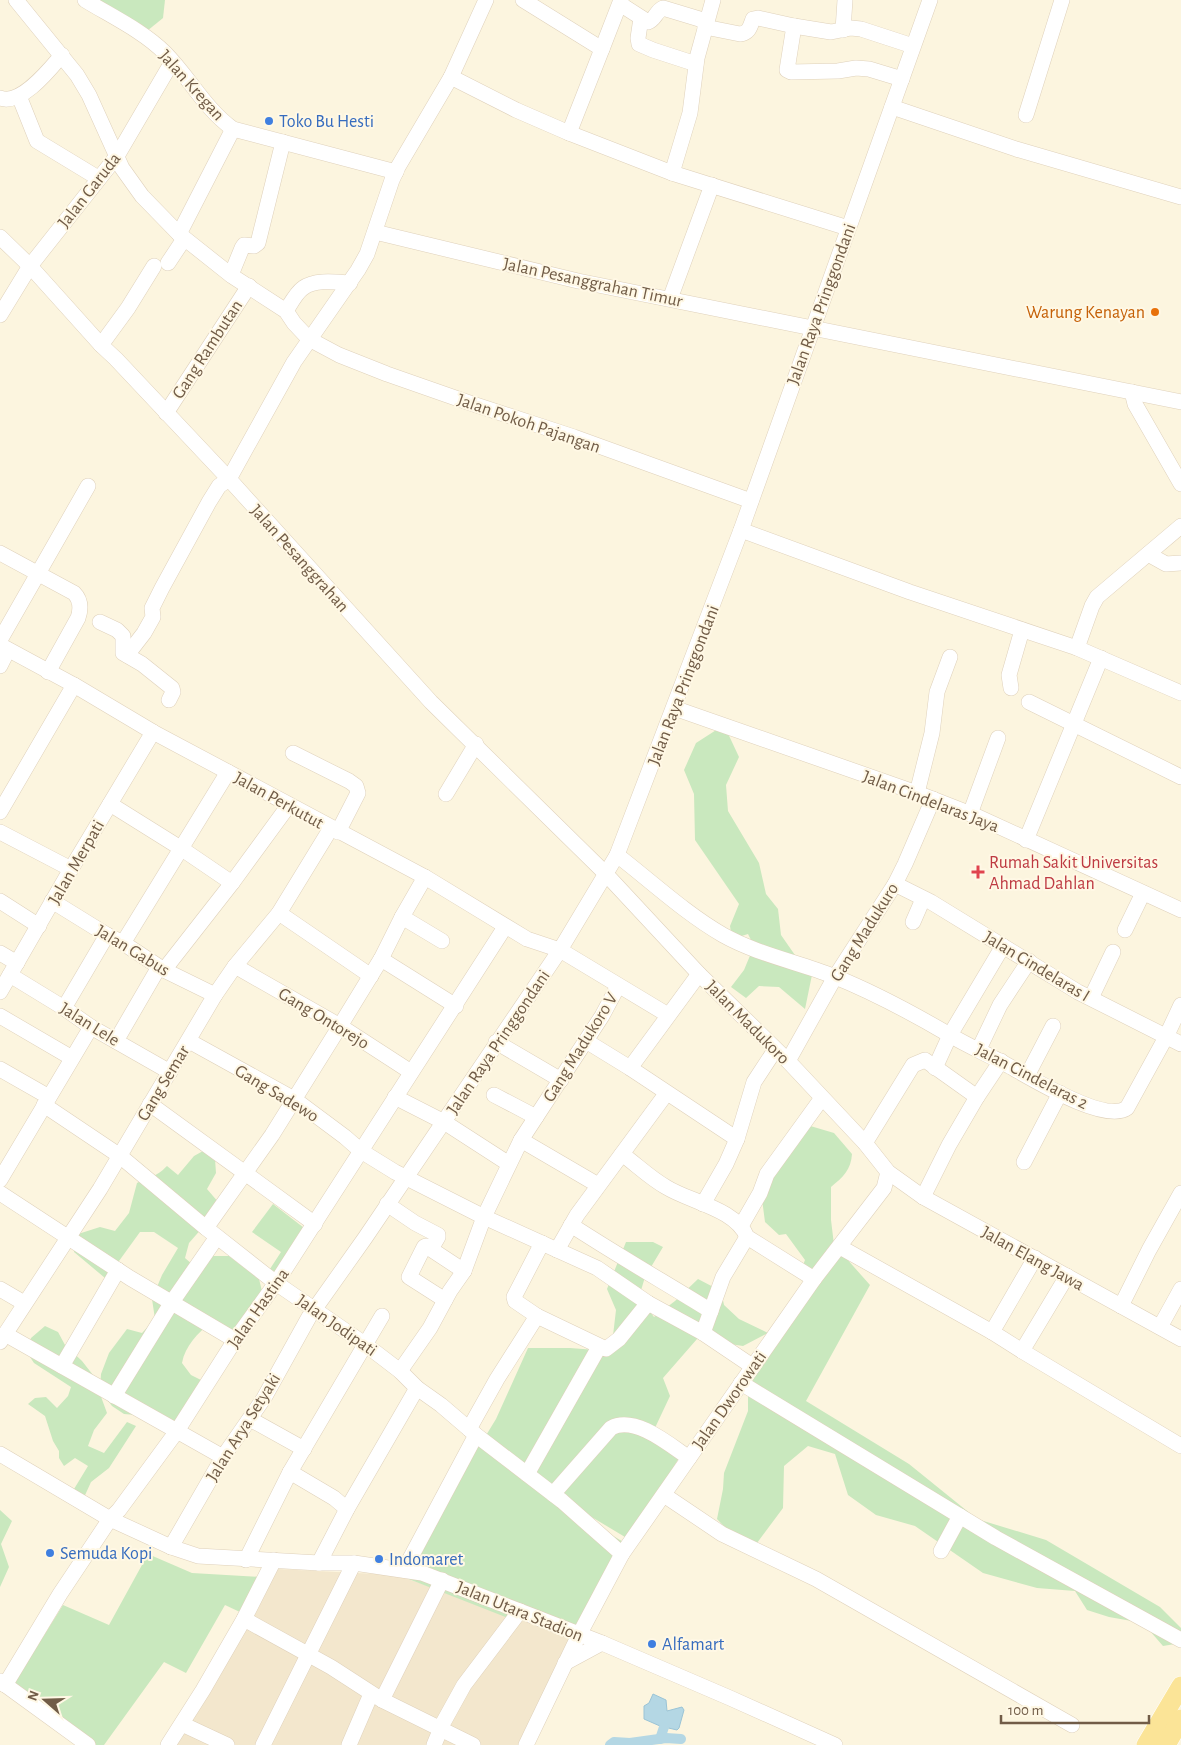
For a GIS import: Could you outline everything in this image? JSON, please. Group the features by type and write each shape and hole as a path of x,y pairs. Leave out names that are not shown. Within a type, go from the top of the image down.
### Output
{"main road":[{"path":"1146,1745 1180,1690"},
{"path":"1166,1745 1181,1719"}],"street":[{"name":"Jalan Pokoh Pajangan","path":"16,0 78,75 122,168 142,196 181,236 231,275 286,311 294,324 309,339 339,355 387,374 574,437 751,501"},
{"name":"Jalan Kregan","path":"85,0 161,49 220,120 233,129 396,172"},
{"path":"127,655 144,633 153,617 152,608 209,502 219,486 229,479 280,386 309,339 350,283 367,254 396,172 451,77 486,0"},
{"path":"523,0 602,49"},
{"path":"672,173 690,113 696,64 713,0"},
{"path":"843,30 845,0"},
{"name":"Jalan Raya Pringgondani","path":"314,1308 406,1178 496,1042 560,950 618,854 741,530 930,0"},
{"path":"1026,115 1062,0"},
{"path":"569,133 621,2 648,22 664,8 706,24 740,34 749,30 755,18 831,32 851,28 872,32 913,46"},
{"path":"642,18 638,38 639,44 696,64"},
{"path":"794,26 787,70 791,72 838,71 856,68 869,69 902,79"},
{"path":"0,98 7,100 19,96 39,80 62,55"},
{"name":"Jalan Garuda","path":"0,315 30,266 117,156 172,62"},
{"path":"451,77 516,110 672,173 848,228"},
{"path":"19,96 37,142 98,178"},
{"path":"892,107 1016,149 1181,197"},
{"path":"100,345 181,236 233,129"},
{"path":"231,275 242,248 244,246 254,246 258,243 284,142"},
{"path":"670,300 712,185"},
{"name":"Jalan Pesanggrahan Timur","path":"375,232 578,281 1181,402"},
{"name":"Jalan Pesanggrahan","path":"0,238 30,266 100,345 116,359 229,479 431,702 476,744 605,873"},
{"path":"286,311 301,289 309,284 319,282 350,283"},
{"name":"Gang Rambutan","path":"166,413 249,286"},
{"path":"1132,392 1135,404 1181,484"},
{"path":"0,666 3,645 39,574 88,486"},
{"path":"1076,648 1097,597 1181,526"},
{"path":"741,530 910,592 1076,648 1181,693"},
{"path":"0,553 74,593 78,600 80,608 75,625 48,672"},
{"path":"1148,554 1161,563 1181,564"},
{"path":"100,622 117,630 123,636 123,653 142,664 172,688 173,692 169,700"},
{"path":"1011,688 1009,675 1022,630"},
{"name":"Jalan Perkutut","path":"3,645 153,732 424,877 506,927 537,943 560,950"},
{"path":"917,793 932,733 937,692 950,657"},
{"path":"1026,840 1101,658"},
{"path":"0,812 74,685"},
{"path":"1029,702 1181,777"},
{"name":"Jalan Cindelaras Jaya","path":"674,708 933,799 1181,910"},
{"name":"Jalan Merpati","path":"0,992 153,732"},
{"path":"970,814 998,738"},
{"path":"446,794 476,744"},
{"name":"Gang Semar","path":"3,1338 120,1156 215,995 235,966 279,913 358,793 356,786 349,781 293,753"},
{"path":"123,942 228,772"},
{"name":"Gang Madukuro","path":"788,1061 835,977 895,884 933,799"},
{"path":"110,804 232,883"},
{"path":"116,1041 162,968 232,883 288,805"},
{"path":"0,832 71,869"},
{"name":"Jalan Cindelaras 2","path":"618,854 691,913 723,934 746,945 835,977 920,1017 950,1035 1060,1093 1098,1110 1118,1112 1127,1108 1166,1037 1181,1005"},
{"name":"Jalan Madukoro","path":"605,873 699,974 788,1061 865,1143 888,1172"},
{"path":"114,1396 172,1302 245,1173 294,1099 381,959 424,877"},
{"name":"Jalan Cindelaras I","path":"895,884 924,899 1078,992 1181,1044"},
{"path":"1125,930 1143,893"},
{"path":"913,922 924,899"},
{"path":"0,901 40,926"},
{"name":"Jalan Gabus","path":"52,901 107,935 123,942 162,968 215,995"},
{"path":"279,913 370,976"},
{"path":"402,918 442,941"},
{"name":"Jalan Hastina","path":"3,1683 110,1519 119,1510 176,1431 235,1340 276,1283 394,1097 456,1006 506,927"},
{"path":"64,1008 107,935"},
{"path":"935,1068 950,1035 1003,946"},
{"name":"Gang Madukoro V","path":"400,1371 430,1328 464,1271 484,1216 521,1140 602,1016 618,986 560,950"},
{"path":"1091,998 1113,952"},
{"name":"Jalan Lele","path":"0,953 13,969 91,1027 170,1072"},
{"path":"381,959 456,1006"},
{"path":"979,1050 1000,1005 1029,961"},
{"name":"Gang Ontorejo","path":"235,966 340,1026 411,1072"},
{"path":"630,1068 699,974"},
{"path":"618,986 668,1015"},
{"path":"0,1016 72,1058"},
{"path":"1025,1074 1029,1072 1053,1026"},
{"path":"0,1180 91,1027"},
{"name":"Gang Sadewo","path":"189,1041 294,1099 361,1151 406,1178 597,1268 648,1303 703,1332 752,1366"},
{"path":"586,1041 737,1139"},
{"path":"496,1042 561,1080"},
{"path":"703,1204 726,1164 737,1139 752,1088 760,1071 775,1050"},
{"path":"865,1143 913,1066 924,1060 977,1097"},
{"path":"884,1188 917,1194 1001,1061"},
{"name":"Jalan Jodipati","path":"0,1069 120,1156 276,1283 314,1308 400,1371 417,1388 554,1494 622,1554"},
{"path":"1024,1162 1060,1093"},
{"path":"557,1250 598,1185 666,1094"},
{"path":"494,1095 536,1117"},
{"path":"394,1097 444,1122 509,1164"},
{"path":"703,1332 723,1277 767,1174 822,1098"},
{"path":"150,1104 315,1224"},
{"path":"521,1140 598,1185"},
{"path":"622,1154 666,1188 729,1217 744,1231 814,1279"},
{"name":"Jalan Elang Jawa","path":"888,1172 917,1194 1181,1339"},
{"name":"Jalan Dworowati","path":"526,1745 579,1634 622,1554 814,1279 884,1188 888,1172"},
{"path":"1121,1306 1149,1250 1181,1193"},
{"path":"0,1194 118,1270 235,1340"},
{"path":"388,1204 415,1223 438,1235 431,1249"},
{"path":"571,1225 618,1256 711,1311"},
{"path":"542,1243 514,1297 516,1301 537,1316 606,1349 611,1346 648,1303"},
{"path":"445,1300 409,1277 424,1247 431,1249 464,1271"},
{"path":"840,1247 992,1332 1181,1446"},
{"path":"992,1332 1035,1258"},
{"path":"62,1366 118,1270"},
{"path":"1022,1351 1067,1276"},
{"path":"0,1289 24,1303"},
{"path":"1160,1327 1181,1289"},
{"name":"Jalan Arya Setyaki","path":"171,1547 223,1457 250,1419 314,1308"},
{"path":"246,1560 290,1472 382,1316"},
{"path":"404,1570 473,1432 497,1379 537,1316"},
{"path":"3,1338 62,1366 223,1457"},
{"path":"527,1474 599,1347"},
{"path":"741,1383 996,1538 1181,1640"},
{"path":"319,1563 347,1508 417,1388"},
{"path":"250,1419 304,1449"},
{"path":"554,1494 616,1425 642,1428 689,1458"},
{"name":"Jalan Utara Stadion","path":"0,1454 110,1519 171,1547 198,1556 246,1560 354,1563 422,1573 602,1643 835,1745"},
{"path":"290,1472 334,1498 347,1508"},
{"path":"664,1495 722,1534 816,1579 1072,1725"},
{"path":"941,1551 960,1516"},
{"path":"168,1745 244,1620 274,1560"},
{"path":"263,1745 354,1563"},
{"path":"349,1745 442,1580"},
{"path":"434,1745 464,1685 520,1611"},
{"path":"244,1620 331,1667 377,1697 473,1745"},
{"path":"565,1663 602,1643"},
{"path":"3,1683 88,1745"},
{"path":"182,1724 227,1745"}],"shaded area":[{"path":"277,1569 396,1575 576,1637 520,1745 172,1745"}],"green space":[{"path":"90,0 165,0 163,18 147,31"},
{"path":"724,725 739,757 726,785 728,811 759,863 766,894 778,909 781,935 797,958 813,970 805,1009 779,987 759,986 746,998 731,987 744,970 754,946 748,934 732,939 730,926 739,904 695,840 694,794 684,770 696,743"},
{"path":"807,1125 834,1133 852,1154 846,1173 831,1187 831,1220 835,1253 838,1249 870,1285 806,1401 909,1464 977,1519 1046,1540 1160,1607 1181,1628 1181,1643 1163,1646 1143,1623 1109,1617 1087,1610 1075,1591 1037,1588 983,1573 915,1526 876,1515 848,1495 835,1454 808,1446 784,1466 783,1508 757,1543 738,1541 717,1519 724,1473 748,1411 748,1372 813,1282 799,1275 805,1260 786,1234 779,1235 765,1222 760,1184"},
{"path":"203,1151 215,1159 216,1173 207,1189 219,1203 203,1227 189,1243 185,1258 200,1271 212,1256 229,1256 259,1279 262,1291 236,1328 226,1332 211,1322 189,1345 182,1363 191,1375 205,1382 177,1424 124,1414 112,1406 100,1390 101,1374 109,1353 127,1329 142,1333 155,1319 152,1299 162,1275 178,1248 154,1232 140,1232 119,1261 113,1273 105,1278 74,1252 75,1235 100,1227 115,1231 129,1213 137,1183 156,1175 167,1166 178,1175 194,1156"},
{"path":"273,1204 308,1231 276,1283 268,1272 281,1252 252,1232"},
{"path":"626,1242 653,1242 663,1247 645,1277 639,1297 654,1317 675,1301 698,1279 721,1291 724,1305 739,1319 768,1333 743,1346 697,1339 663,1378 670,1396 654,1430 679,1458 630,1540 590,1516 485,1437 496,1419 528,1348 596,1350 612,1344 616,1310 607,1289"},
{"path":"45,1326 58,1332 65,1345 82,1361 93,1375 107,1413 94,1430 88,1446 104,1453 127,1422 136,1426 109,1468 91,1482 81,1504 71,1494 88,1466 75,1458 64,1466 59,1458 59,1451 53,1441 45,1416 28,1404 35,1398 46,1397 57,1408 68,1396 71,1387 34,1363 26,1351 31,1338"},
{"path":"476,1435 560,1504 625,1543 577,1631 508,1618 406,1578"},
{"path":"0,1510 12,1521 1,1544 9,1567 0,1587"},
{"path":"148,1554 192,1573 262,1577 242,1613 225,1605 186,1673 164,1662 104,1745 88,1745 8,1693 63,1605 109,1625"}],"water":[{"path":"653,1694 666,1700 667,1711 682,1707 684,1710 677,1730 660,1726 644,1719 644,1706 649,1703"}],"waterway":[{"path":"660,1739 664,1727"},
{"path":"610,1745 614,1742 630,1743 666,1738 681,1739"}],"place":[{"name":"Toko Bu Hesti","path":"269,121"},
{"name":"Warung Kenayan","path":"1155,312"},
{"name":"Rumah Sakit Universitas Ahmad Dahlan","path":"978,872"},
{"name":"Semuda Kopi","path":"50,1553"},
{"name":"Indomaret","path":"379,1559"},
{"name":"Alfamart","path":"652,1644"}]}
